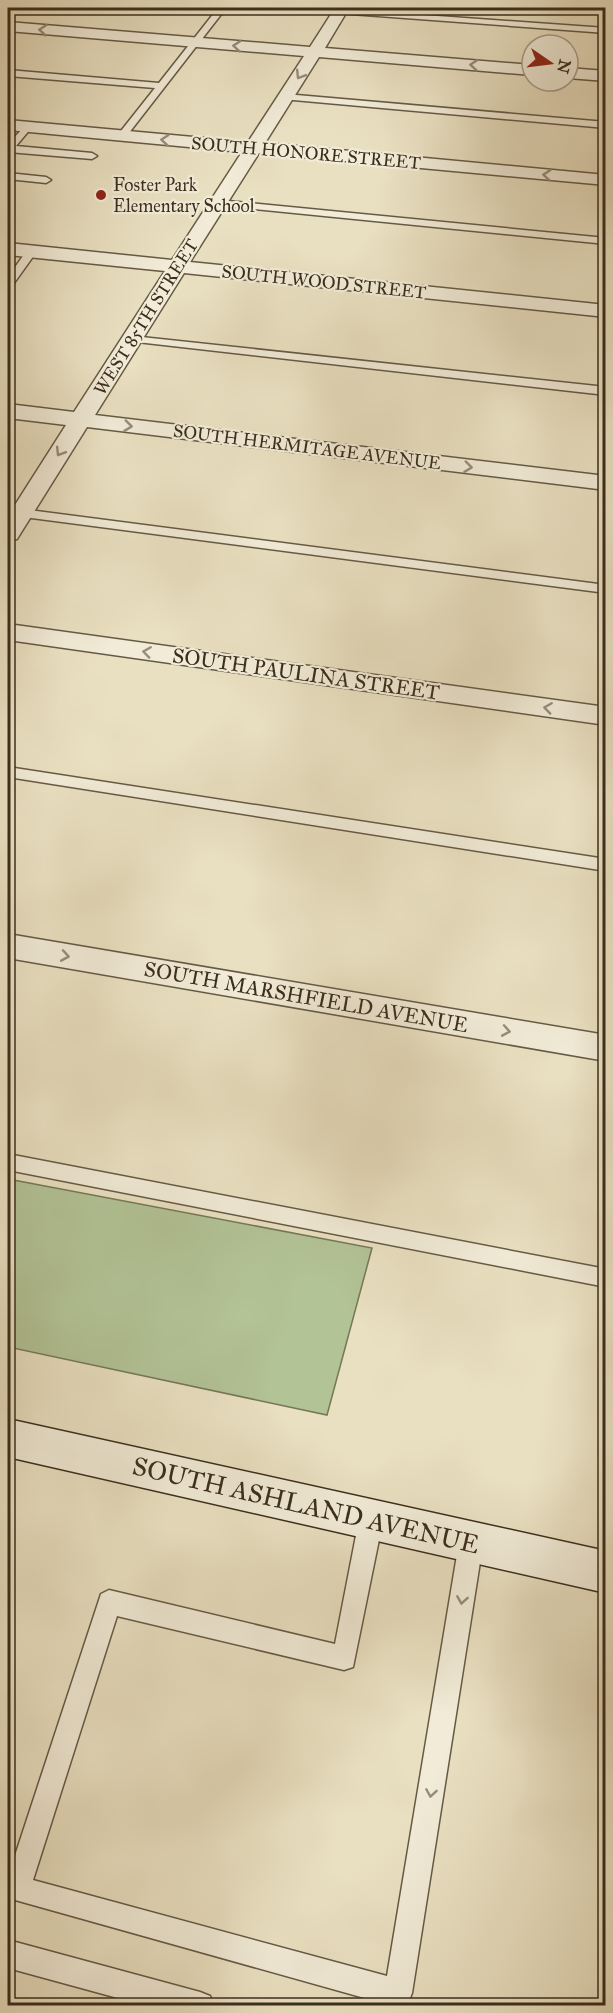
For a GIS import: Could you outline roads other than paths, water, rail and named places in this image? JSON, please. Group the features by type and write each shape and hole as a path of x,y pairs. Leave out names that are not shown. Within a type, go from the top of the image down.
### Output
{"street":[{"name":"WEST 85TH STREET","path":"8,534 341,9"},
{"path":"8,27 520,69"},
{"path":"580,74 606,76"},
{"name":"SOUTH HONORE STREET","path":"8,125 606,180"},
{"name":"SOUTH WOOD STREET","path":"8,249 606,311"},
{"name":"SOUTH HERMITAGE AVENUE","path":"8,411 606,483"},
{"name":"SOUTH PAULINA STREET","path":"8,632 606,717"},
{"name":"SOUTH MARSHFIELD AVENUE","path":"8,946 606,1048"},
{"name":"SOUTH ASHLAND AVENUE","path":"8,1438 606,1572"}],"lane":[{"path":"122,136 222,8"},
{"path":"341,9 606,31"},
{"path":"8,73 160,86"},
{"path":"285,97 606,125"},
{"path":"8,149 27,127"},
{"path":"8,149 92,156"},
{"path":"8,177 46,180"},
{"path":"218,203 606,241"},
{"path":"8,284 32,251"},
{"path":"132,339 606,391"},
{"path":"21,513 606,589"},
{"path":"8,772 606,865"},
{"path":"8,1162 606,1278"},
{"path":"371,1520 344,1658 110,1602 17,1888 398,1993 471,1543"},
{"path":"8,1954 200,2006"}],"place":[{"name":"Foster Park Elementary School","path":"101,195"}]}
